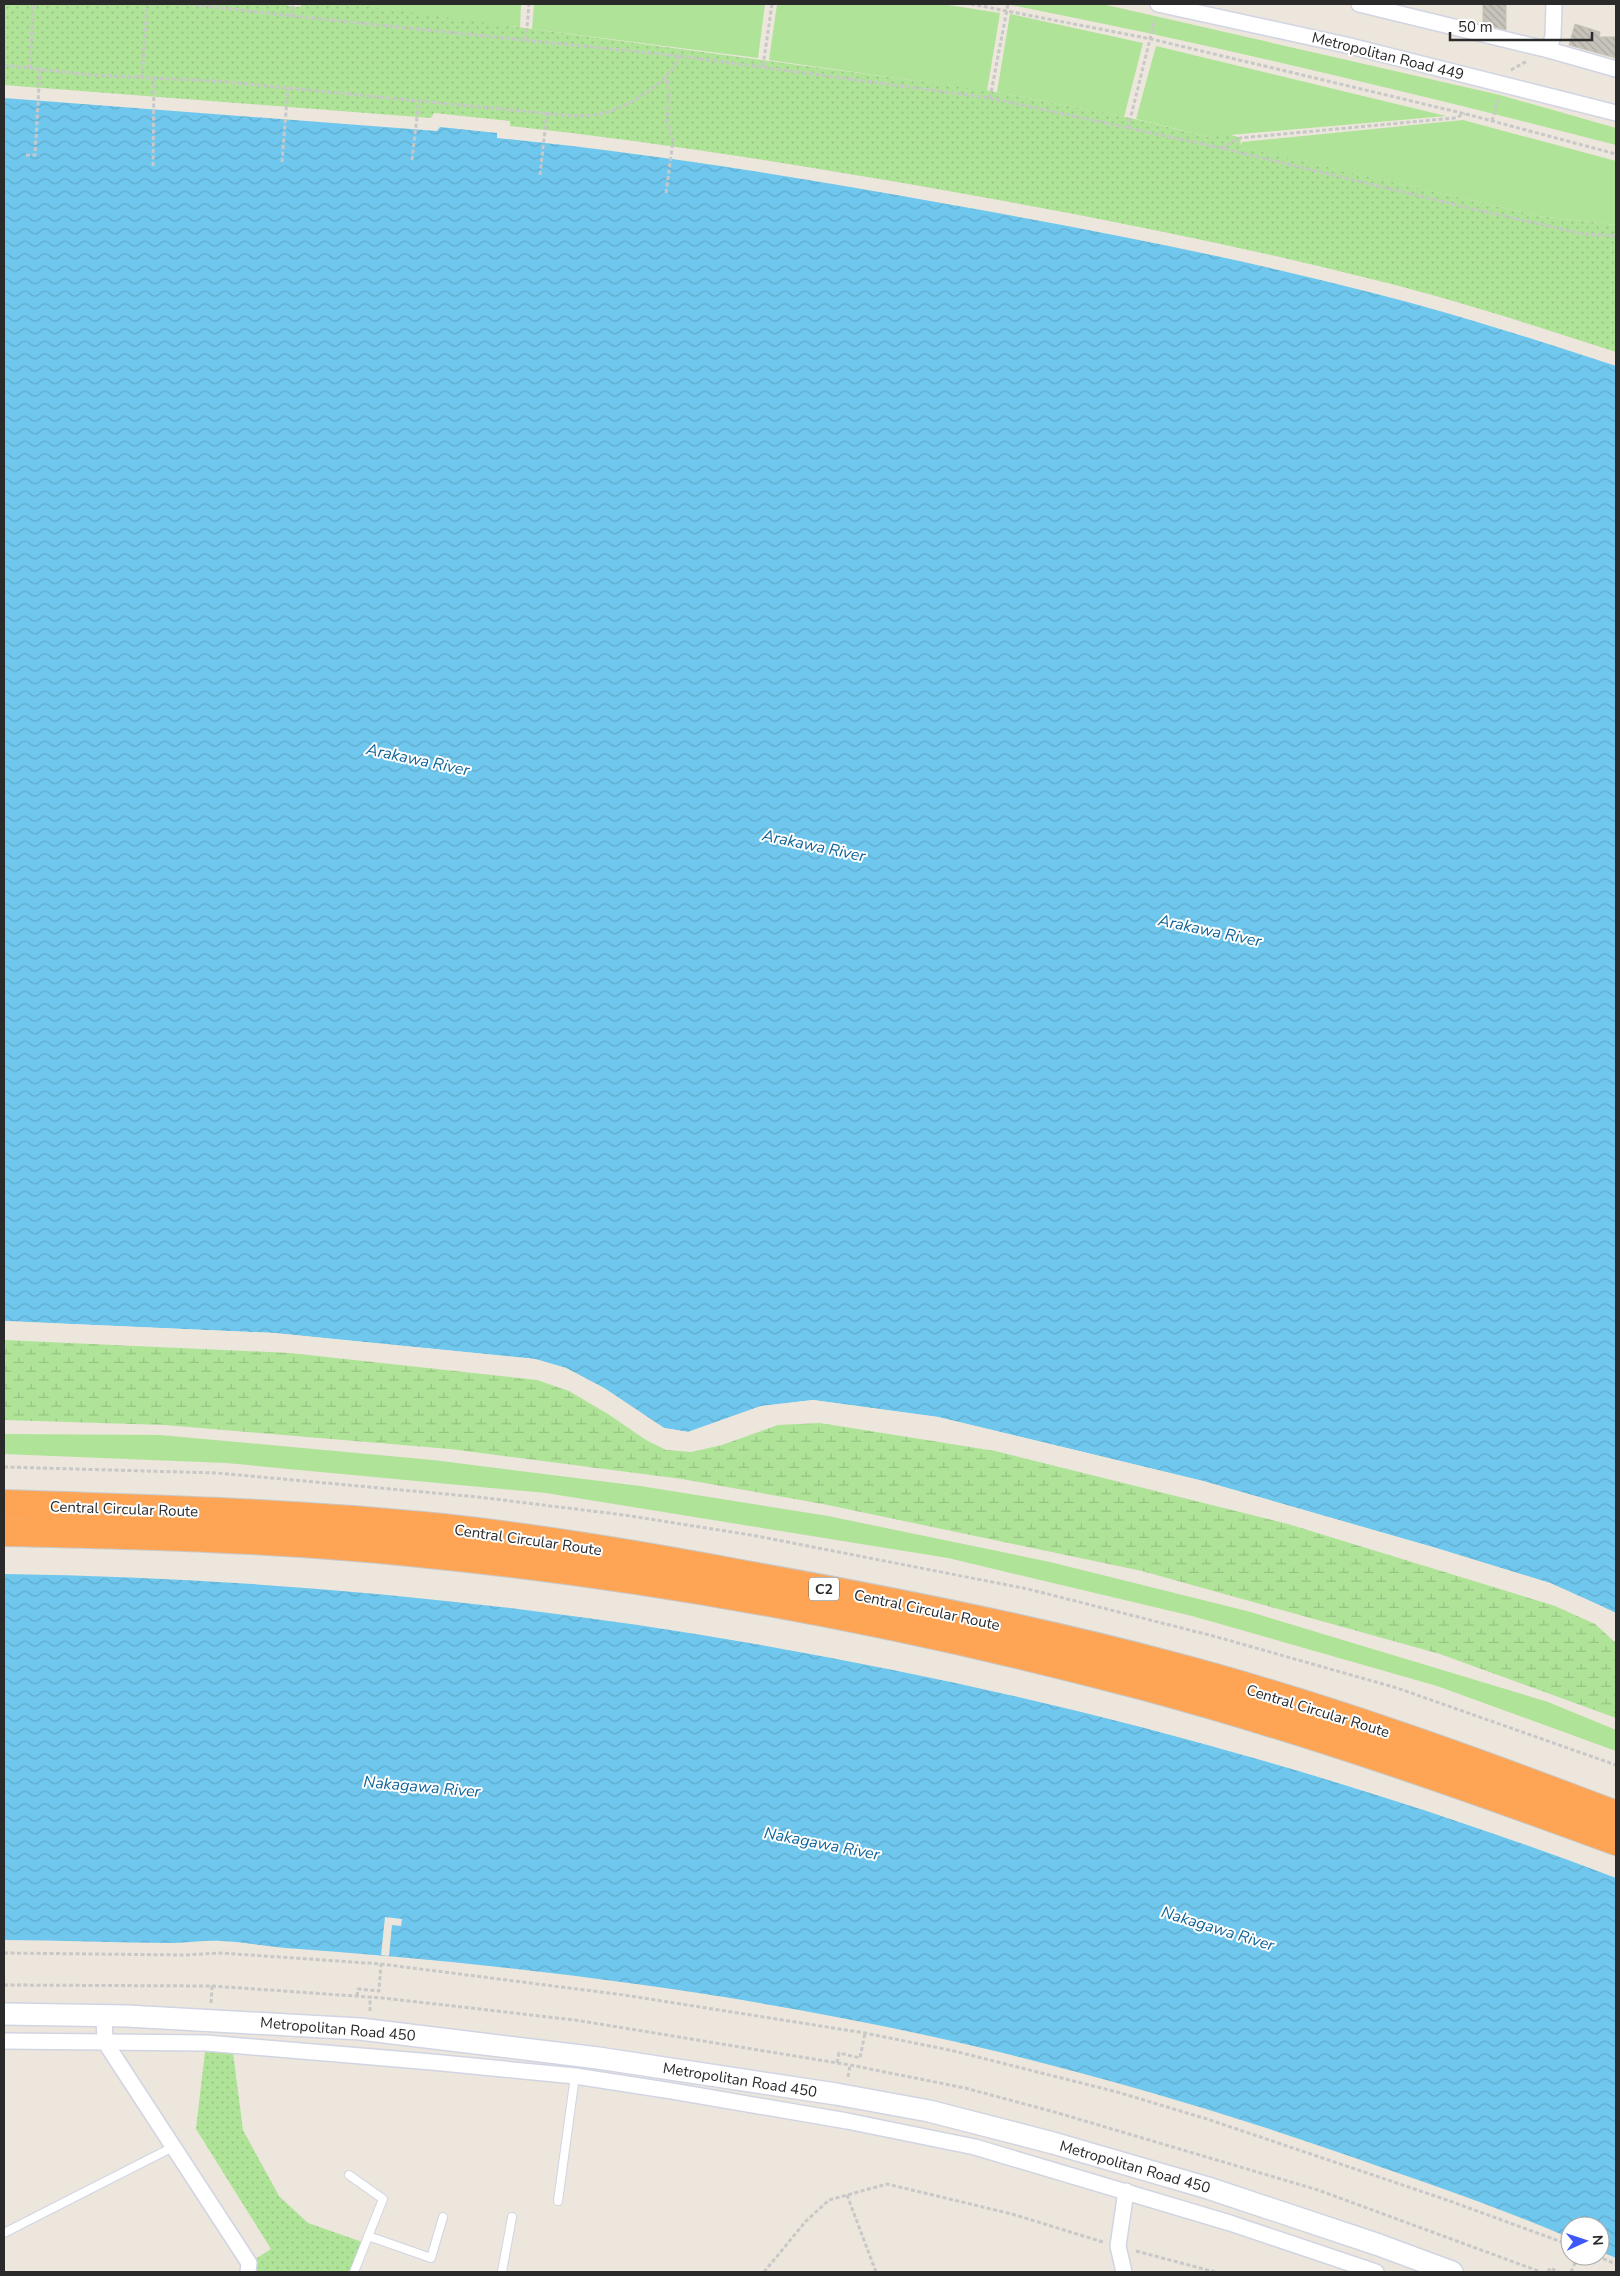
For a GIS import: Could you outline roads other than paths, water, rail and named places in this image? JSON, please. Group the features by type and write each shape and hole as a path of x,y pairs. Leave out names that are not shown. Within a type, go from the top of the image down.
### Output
{"highway":[{"name":"Central Circular Route","path":"4,1504 178,1510 442,1528 553,1542 844,1592 1016,1628 1169,1665 1358,1722 1530,1782 1616,1815"},
{"name":"Central Circular Route","path":"4,1532 276,1542 409,1552 656,1584 880,1624 1146,1686 1272,1722 1396,1762 1616,1841"}],"main road":[{"name":"Metropolitan Road 450","path":"4,2014 287,2023 360,2029 598,2058 836,2094 929,2111 1053,2143 1208,2188 1379,2245 1452,2272"}],"street":[{"path":"1359,4 1409,10 1616,69"},
{"path":"1550,50 1553,36 1554,4"},
{"name":"Metropolitan Road 449","path":"1157,10 1346,45 1616,113"},
{"path":"104,2016 105,2042 249,2262 248,2272"},
{"path":"4,2041 206,2043 575,2076 838,2119 975,2147 1230,2223 1376,2272"},
{"path":"929,2111 928,2124 931,2137"},
{"path":"1124,2272 1118,2246 1126,2191"}],"lane":[{"path":"558,2201 575,2076"},
{"path":"4,2233 173,2147"},
{"path":"349,2175 384,2199 354,2272"},
{"path":"368,2236 431,2258 443,2217"},
{"path":"502,2272 512,2218"}],"water":[{"name":"Arakawa River","path":"4,98 437,131 440,127 497,133 497,138 666,158 835,184 1106,233 1316,279 1431,309 1524,336 1616,366 1616,1613 1550,1583 1436,1548 1203,1481 938,1417 813,1400 761,1406 688,1432 664,1428 604,1388 566,1368 535,1359 274,1333 4,1321"},
{"name":"Nakagawa River","path":"4,1574 210,1581 415,1598 620,1623 823,1656 1025,1699 1225,1750 1422,1810 1616,1878 1616,2258 1610,2255 1610,2216 1560,2216 1560,2234 1491,2206 1313,2144 1178,2100 995,2051 908,2031 731,1998 553,1973 464,1963 237,1942 152,1943 4,1940"}]}
